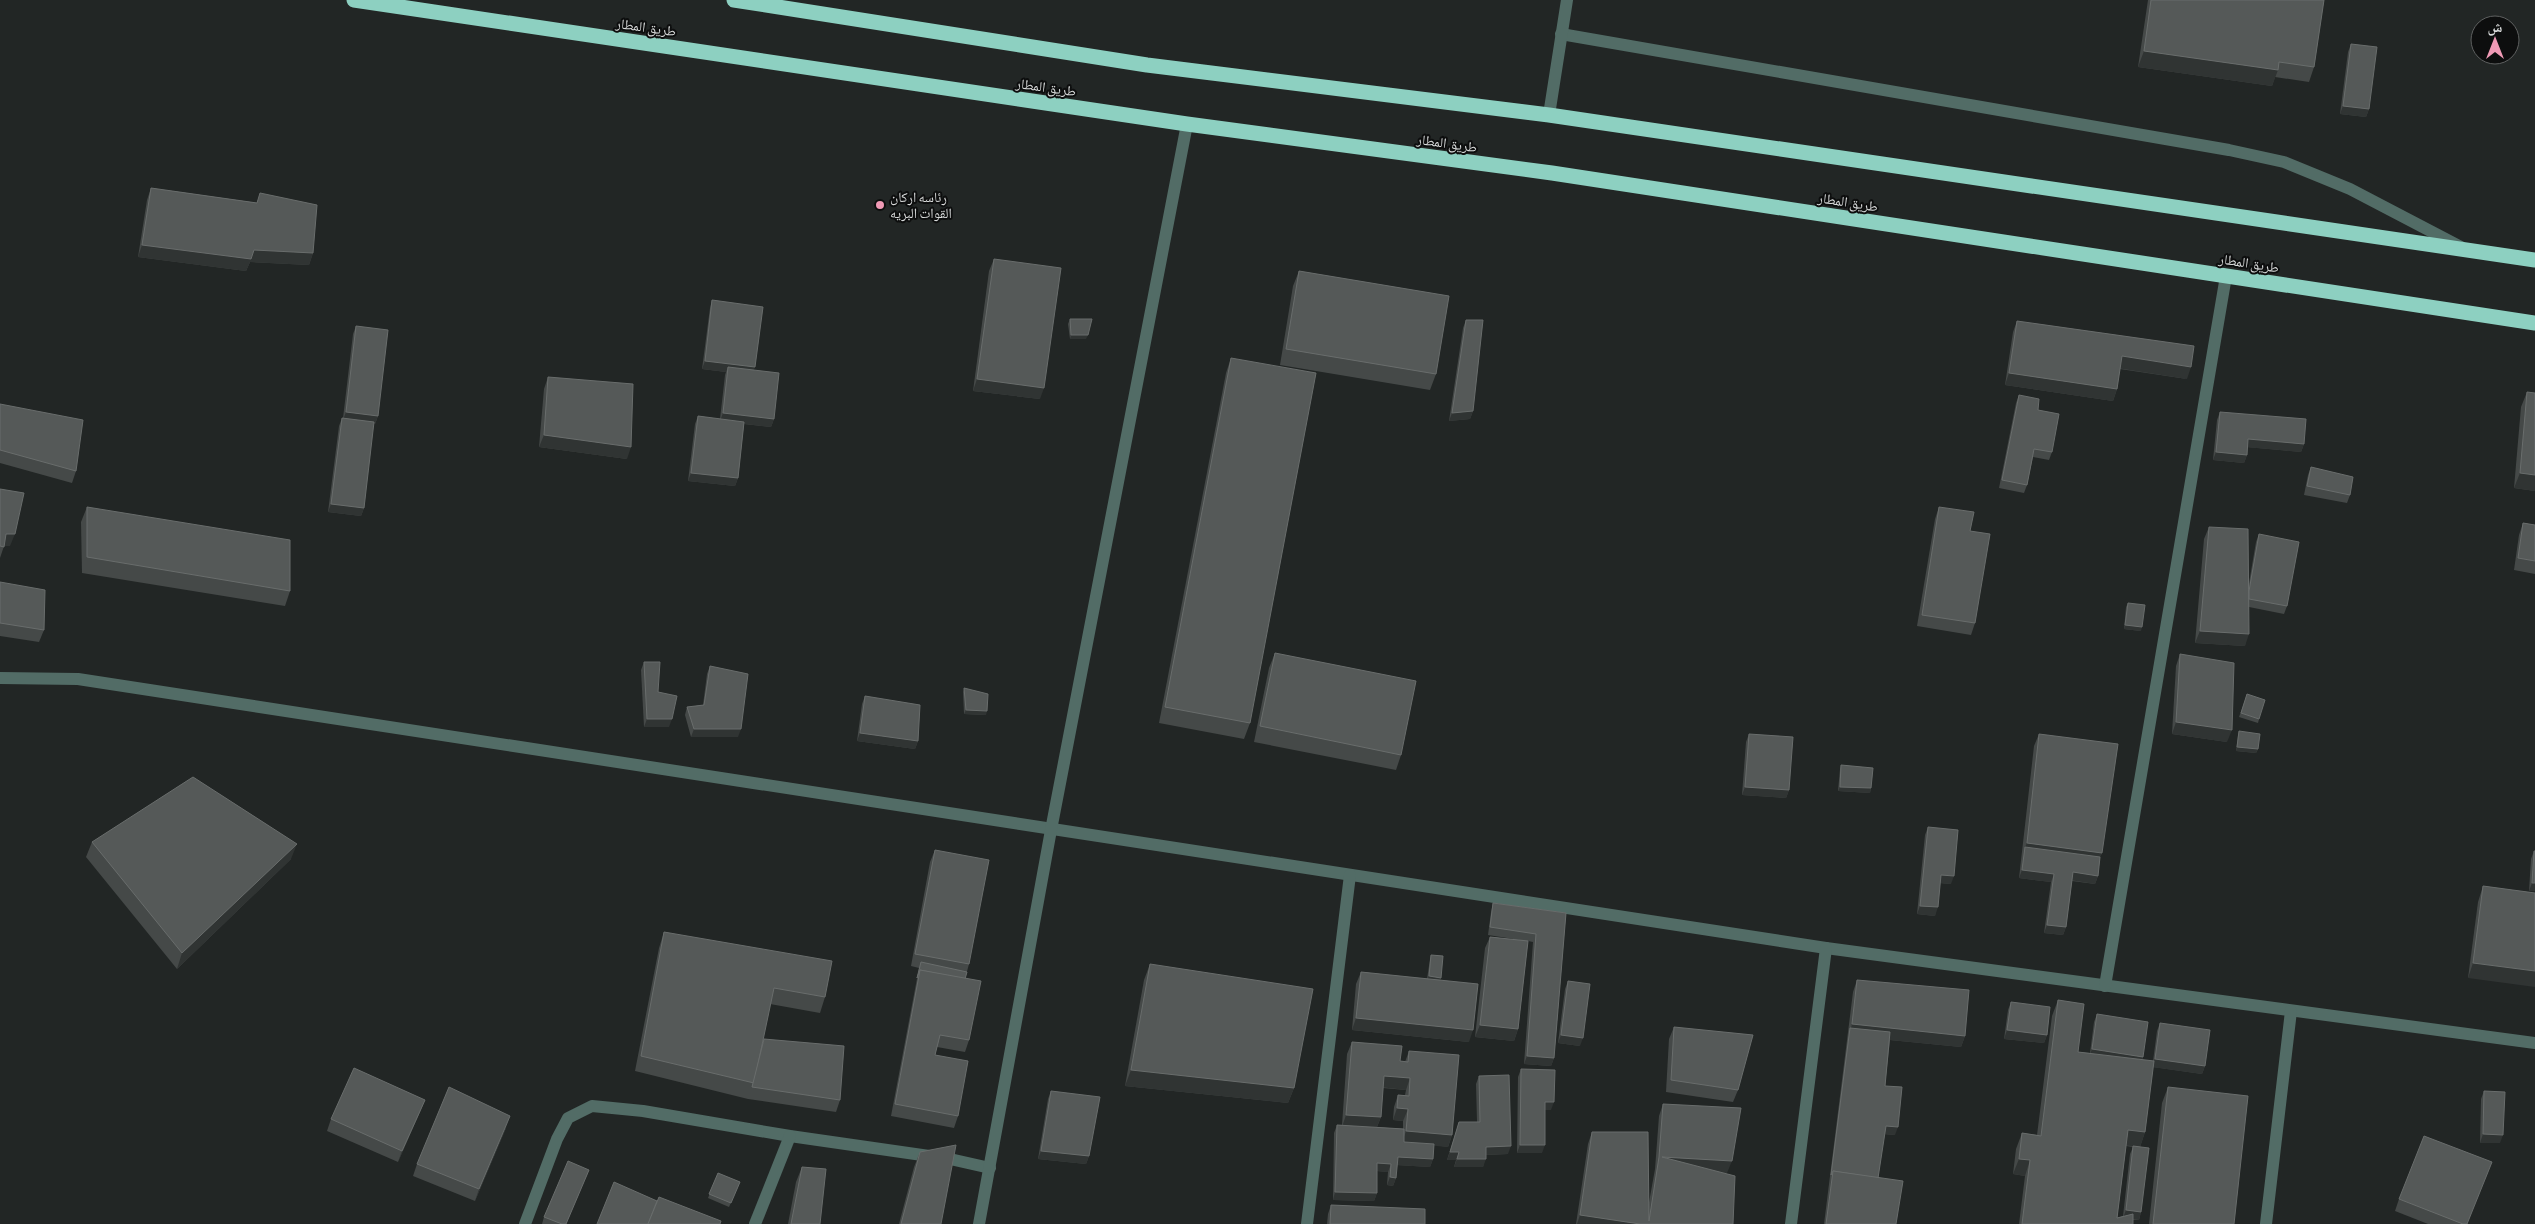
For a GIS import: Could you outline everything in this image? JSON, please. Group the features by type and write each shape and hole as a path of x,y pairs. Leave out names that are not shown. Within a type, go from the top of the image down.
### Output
{"highway":[{"name":"طريق المطار","path":"354,0 1187,124 1552,173 2535,323"},
{"path":"734,0 1147,65 1549,115 2535,260"}],"street":[{"path":"1549,115 1567,0"},
{"path":"1561,34 2210,147 2284,162 2350,189 2465,249"},
{"path":"979,1224 1050,830 1187,124"},
{"path":"2104,986 2226,276"},
{"path":"0,678 78,679 1826,948 2535,1043"},
{"path":"1307,1224 1350,875"},
{"path":"1791,1224 1826,948"},
{"path":"2266,1224 2291,1011"},
{"path":"525,1224 557,1139 568,1118 592,1106 643,1111 790,1136 950,1159 990,1168"},
{"path":"755,1224 790,1136"}],"building":[{"path":"2151,0 2324,0 2314,67 2279,62 2278,70 2144,51"},
{"path":"2351,44 2377,47 2369,109 2343,106"},
{"path":"151,188 257,203 260,193 317,205 313,253 254,250 251,259 142,245"},
{"path":"994,259 1061,268 1044,388 977,379"},
{"path":"1299,271 1449,296 1436,374 1286,349"},
{"path":"712,300 763,307 755,367 705,361"},
{"path":"1070,319 1092,319 1088,335 1071,335"},
{"path":"1466,320 1483,320 1473,411 1452,413"},
{"path":"2017,321 2194,346 2191,367 2122,356 2117,389 2009,373"},
{"path":"356,326 388,330 378,416 346,412"},
{"path":"1231,358 1316,373 1250,723 1165,707"},
{"path":"728,367 779,373 774,419 723,413"},
{"path":"548,377 633,384 631,447 544,435"},
{"path":"2527,392 2535,393 2535,475 2520,473"},
{"path":"2019,395 2039,399 2038,410 2059,414 2052,452 2034,449 2027,485 2002,480"},
{"path":"0,404 83,420 76,471 0,450"},
{"path":"2220,412 2306,419 2304,444 2248,439 2247,455 2216,452"},
{"path":"698,416 744,422 738,478 691,473"},
{"path":"342,418 374,422 364,508 331,504"},
{"path":"2311,467 2353,477 2350,495 2307,486"},
{"path":"0,489 24,493 15,534 6,534 4,547 0,546"},
{"path":"87,507 290,540 290,591 87,557"},
{"path":"1939,507 1974,512 1970,531 1990,534 1975,623 1922,615"},
{"path":"2523,523 2535,525 2535,561 2518,558"},
{"path":"2209,527 2248,529 2249,634 2200,631"},
{"path":"2259,534 2299,542 2287,606 2249,599"},
{"path":"0,582 45,590 44,630 0,623"},
{"path":"2128,603 2145,605 2142,627 2125,625"},
{"path":"1275,653 1416,681 1401,755 1260,726"},
{"path":"2180,654 2234,663 2232,730 2176,722"},
{"path":"644,662 660,662 658,692 677,696 672,719 647,719"},
{"path":"710,666 748,674 741,729 694,729 687,707 704,705"},
{"path":"964,688 988,694 987,711 966,710"},
{"path":"2247,694 2265,700 2259,719 2241,713"},
{"path":"865,696 920,705 918,741 860,733"},
{"path":"2239,731 2260,734 2258,749 2237,747"},
{"path":"1749,734 1793,737 1789,790 1745,787"},
{"path":"2039,734 2118,744 2102,853 2027,843"},
{"path":"1841,765 1873,768 1871,788 1840,787"},
{"path":"193,777 297,844 182,953 92,842"},
{"path":"1928,827 1958,830 1954,876 1941,875 1938,907 1920,906"},
{"path":"2025,847 2100,857 2098,876 2073,872 2066,927 2047,925 2054,874 2022,870"},
{"path":"935,850 989,860 969,964 915,954"},
{"path":"2534,851 2535,883 2532,883"},
{"path":"2483,886 2535,893 2535,971 2473,963"},
{"path":"1493,903 1566,913 1554,1058 1527,1056 1536,934 1490,927"},
{"path":"664,932 832,961 825,997 774,988 754,1083 641,1056"},
{"path":"1490,937 1528,941 1518,1029 1480,1025"},
{"path":"1431,955 1443,956 1441,978 1429,976"},
{"path":"921,962 967,972 965,979 920,970 917,978"},
{"path":"1150,964 1313,989 1294,1088 1131,1070"},
{"path":"920,970 981,981 969,1040 940,1035 935,1055 968,1061 958,1116 895,1104"},
{"path":"1361,972 1478,984 1473,1030 1356,1018"},
{"path":"1857,980 1969,990 1965,1036 1852,1024"},
{"path":"1568,981 1590,984 1583,1038 1561,1035"},
{"path":"2058,1000 2084,1004 2078,1052 2154,1061 2145,1132 2128,1130 2117,1218 2133,1214 2133,1224 2022,1224 2030,1160 2019,1159 2022,1133 2041,1136"},
{"path":"2011,1002 2050,1007 2047,1035 2007,1030"},
{"path":"2097,1014 2148,1022 2143,1057 2092,1049"},
{"path":"2160,1023 2210,1030 2205,1066 2155,1059"},
{"path":"1674,1027 1753,1035 1738,1090 1671,1080"},
{"path":"1850,1028 1890,1032 1885,1086 1902,1087 1898,1127 1886,1126 1878,1178 1833,1171 1831,1175"},
{"path":"764,1039 844,1046 840,1100 752,1087"},
{"path":"1352,1042 1402,1046 1400,1061 1408,1062 1409,1051 1459,1055 1452,1135 1406,1131 1408,1109 1397,1108 1398,1095 1409,1096 1410,1078 1384,1076 1381,1117 1346,1115"},
{"path":"354,1068 425,1100 402,1151 331,1119"},
{"path":"1521,1069 1555,1070 1554,1102 1545,1102 1545,1145 1520,1145"},
{"path":"1509,1075 1511,1146 1486,1147 1486,1159 1457,1159 1459,1152 1450,1152 1459,1122 1480,1122 1479,1076"},
{"path":"449,1087 510,1116 479,1189 417,1164"},
{"path":"2168,1087 2248,1096 2234,1224 2153,1224"},
{"path":"1051,1091 1100,1097 1089,1156 1041,1151"},
{"path":"2484,1091 2505,1092 2503,1135 2483,1134"},
{"path":"1663,1104 1741,1108 1732,1161 1662,1157 1735,1176 1733,1224 1640,1224 1580,1215 1592,1132 1648,1132 1649,1221 1659,1157"},
{"path":"1337,1125 1404,1129 1404,1142 1434,1144 1433,1159 1398,1157 1396,1178 1390,1177 1391,1164 1377,1163 1377,1193 1335,1192"},
{"path":"2424,1136 2492,1162 2467,1224 2399,1199"},
{"path":"956,1145 941,1224 901,1224 920,1152"},
{"path":"2133,1146 2149,1148 2141,1212 2126,1210"},
{"path":"568,1161 589,1170 566,1224 562,1224 544,1217"},
{"path":"802,1167 826,1169 820,1224 791,1224"},
{"path":"1833,1171 1903,1181 1896,1224 1826,1224"},
{"path":"718,1173 740,1182 731,1203 709,1194"},
{"path":"614,1182 657,1201 648,1224 597,1224"},
{"path":"659,1197 721,1221 720,1224 648,1224"},
{"path":"1331,1205 1425,1209 1425,1224 1330,1224"}],"place":[{"name":"رئاسه اركان القوات البريه","path":"880,205"}]}
